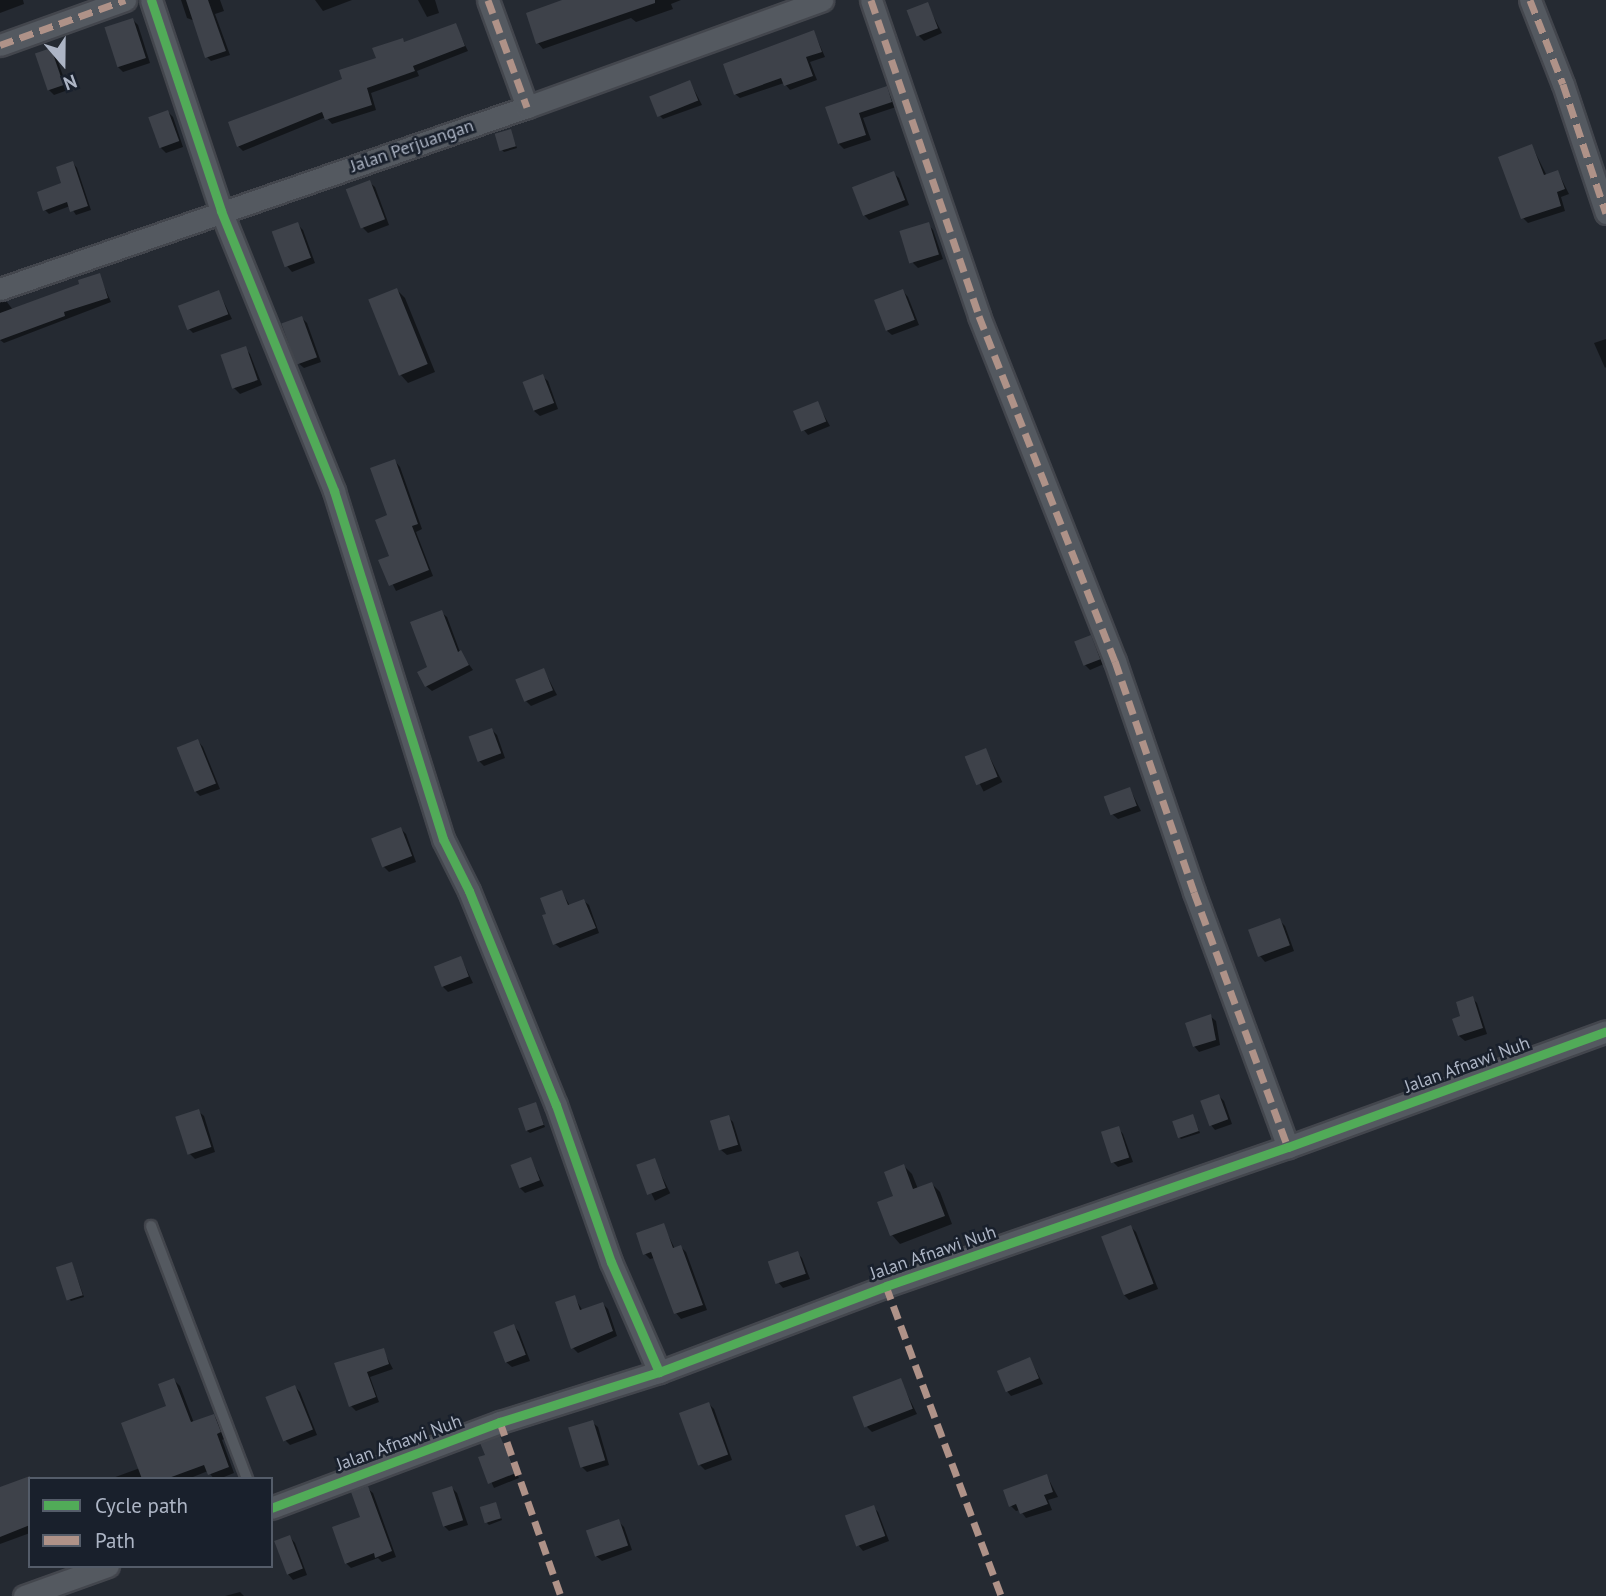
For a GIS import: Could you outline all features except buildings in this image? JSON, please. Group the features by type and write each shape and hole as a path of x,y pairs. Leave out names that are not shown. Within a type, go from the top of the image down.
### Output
{"street":[{"path":"0,44 125,0"},
{"path":"151,0 221,211 334,491 443,839 469,891 556,1105 611,1262 659,1373"},
{"path":"488,0 527,107"},
{"name":"Jalan Perjuangan","path":"0,289 527,107 822,0"},
{"path":"871,0 979,316 1115,661 1194,892 1288,1147"},
{"path":"1530,0 1563,84 1606,213"},
{"name":"Jalan Afnawi Nuh","path":"273,1507 500,1422 659,1373 886,1286 1288,1147 1606,1031"},
{"path":"24,1596 101,1568"}],"lane":[{"path":"151,1226 246,1477"}],"marked path":[{"path":"0,45 125,0"},
{"path":"488,0 527,107"},
{"path":"871,0 979,316 1115,661 1194,892 1288,1147"},
{"path":"1530,0 1563,84 1606,213"},
{"path":"886,1286 1001,1596"},
{"path":"500,1422 561,1596"}],"cycle path":[{"path":"151,0 221,211 334,491 443,839 469,891 556,1105 611,1262 659,1372"},
{"path":"273,1507 500,1422 659,1372 886,1286 1288,1147 1606,1031"}]}
